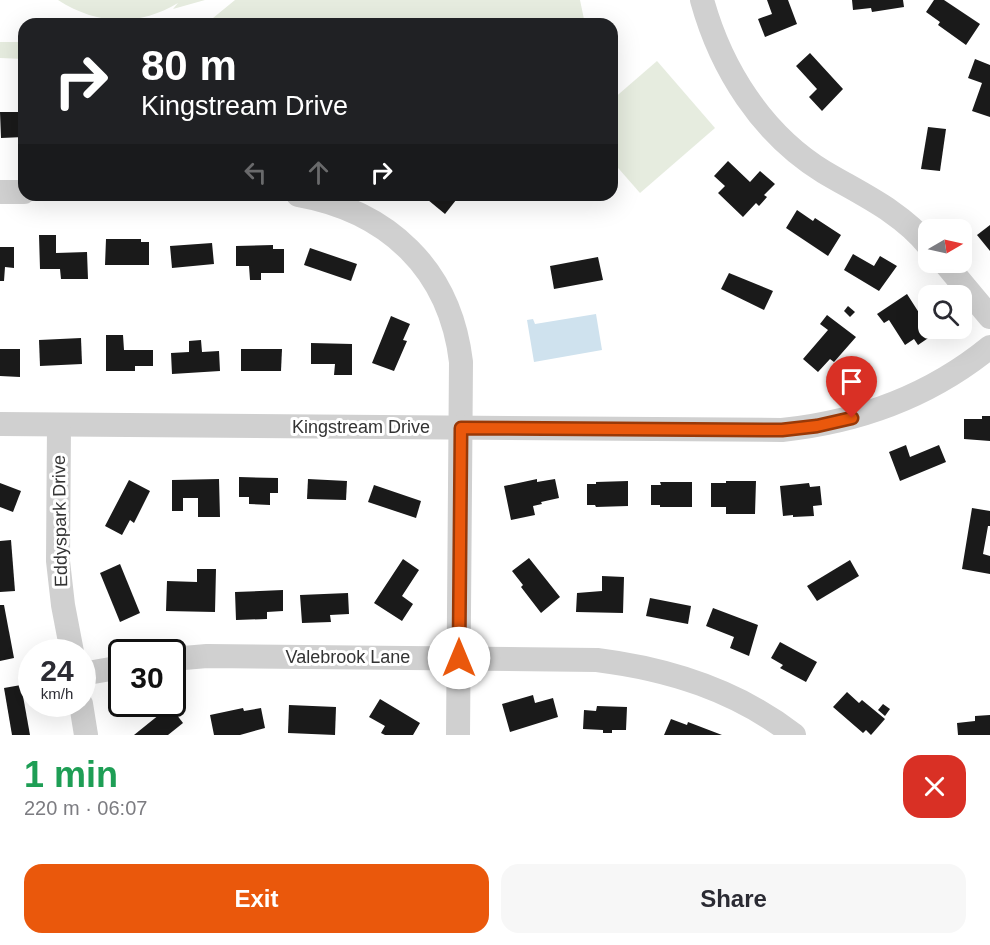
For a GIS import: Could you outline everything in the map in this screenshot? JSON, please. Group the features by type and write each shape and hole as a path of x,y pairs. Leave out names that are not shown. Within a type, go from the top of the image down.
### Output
{"street":[{"path":"702,0 713,36 728,67 767,124 821,170 880,202 905,221 918,235"},
{"path":"0,192 18,192"},
{"path":"328,201 378,224 406,246 440,291 452,318 459,347 461,428 458,735"},
{"path":"953,273 990,317"},
{"name":"Kingstream Drive","path":"0,424 782,430 817,426 864,415 901,401 943,381 990,347"},
{"name":"Eddyspark Drive","path":"59,425 58,561 70,639"},
{"name":"Valebrook Lane","path":"186,658 207,656 597,660 639,665 680,675 714,688 749,705 794,735"},
{"path":"83,717 86,735"}],"shaded area":[{"path":"58,0 205,0 173,9 178,3 163,11 138,18 103,18 73,8"},
{"path":"235,0 580,0 584,18 213,18"},
{"path":"0,42 18,42 18,59 0,58"},
{"path":"657,61 715,128 640,193 618,168 618,95"}],"water":[{"path":"596,314 602,350 534,362 527,320 533,319 535,324"}],"building":[{"path":"767,0 788,0 797,24 765,37 758,19 772,14"},
{"path":"852,0 903,0 904,7 872,12 871,8 853,10"},
{"path":"934,0 944,0 980,24 966,45 938,25 940,22 926,12"},
{"path":"810,53 843,89 822,111 809,97 817,89 796,66"},
{"path":"975,59 990,65 990,117 972,111 982,83 968,78"},
{"path":"0,112 18,112 18,137 1,138"},
{"path":"928,127 946,129 940,171 921,169"},
{"path":"728,161 750,182 760,171 775,184 764,195 767,197 759,206 756,203 743,217 718,193 725,186 714,176"},
{"path":"429,201 455,201 445,214"},
{"path":"797,210 813,221 815,218 841,235 828,256 786,228"},
{"path":"990,225 990,251 977,235"},
{"path":"39,235 56,235 56,253 87,252 88,279 61,279 60,269 40,269"},
{"path":"106,239 141,239 141,242 149,242 149,265 105,265"},
{"path":"212,243 214,264 172,268 170,246"},
{"path":"273,245 273,249 284,249 284,273 261,273 261,280 250,280 249,266 236,266 236,246"},
{"path":"0,247 14,247 14,268 5,267 4,281 0,281"},
{"path":"310,248 357,264 351,281 304,265"},
{"path":"853,254 874,266 880,256 897,266 879,291 844,270"},
{"path":"598,257 603,280 554,289 550,266"},
{"path":"729,273 773,291 764,310 721,289"},
{"path":"907,294 918,311 918,339 927,339 918,345 914,339 905,345 889,320 884,323 877,314"},
{"path":"848,306 855,312 850,317 844,311"},
{"path":"827,315 856,337 834,362 830,359 818,372 803,359 828,330 820,324"},
{"path":"391,316 410,324 403,340 407,341 394,371 372,363"},
{"path":"106,335 123,335 124,350 153,350 153,366 135,366 135,371 106,371"},
{"path":"81,338 82,364 40,366 39,340"},
{"path":"201,340 202,352 219,351 220,371 172,374 171,353 189,352 189,341"},
{"path":"311,343 352,344 352,375 334,375 335,364 311,364"},
{"path":"0,349 20,349 20,377 0,376"},
{"path":"241,349 282,349 281,371 241,371"},
{"path":"982,416 990,416 990,441 964,439 964,419 982,419"},
{"path":"906,445 910,457 939,445 946,462 900,481 889,452"},
{"path":"239,477 278,478 278,493 270,493 270,505 249,504 249,497 239,497"},
{"path":"219,479 220,517 198,517 198,498 183,498 183,511 172,511 172,480"},
{"path":"308,479 347,481 346,500 307,499"},
{"path":"537,479 537,482 555,479 559,498 533,506 535,515 511,520 504,486"},
{"path":"129,480 150,491 134,523 130,520 122,535 105,526"},
{"path":"628,481 628,506 587,505 587,484"},
{"path":"726,481 756,481 755,514 726,514 726,507 711,507 711,483 726,483"},
{"path":"660,482 692,482 692,507 651,505 651,485 661,485"},
{"path":"0,483 21,491 13,512 0,507"},
{"path":"809,483 810,487 820,486 822,505 813,506 814,516 783,516 780,486"},
{"path":"374,485 421,501 416,518 368,502"},
{"path":"972,508 990,511 990,526 988,526 983,554 990,556 990,574 962,569"},
{"path":"11,540 15,591 0,592 0,541"},
{"path":"529,558 560,597 541,613 512,571"},
{"path":"403,559 419,570 402,596 413,604 402,621 374,603"},
{"path":"850,560 859,576 817,601 807,586"},
{"path":"120,564 140,613 120,622 100,573"},
{"path":"197,569 216,569 215,612 166,611 167,581 197,582"},
{"path":"602,576 624,577 623,613 576,612 577,593 602,591"},
{"path":"283,590 283,611 267,612 267,619 236,620 235,592"},
{"path":"348,593 349,614 330,615 331,622 302,623 300,595"},
{"path":"650,598 691,606 688,624 646,616"},
{"path":"0,605 4,605 14,658 0,661"},
{"path":"713,608 758,625 749,656 730,648 734,637 706,626"},
{"path":"780,642 817,662 806,682 780,668 783,665 771,658"},
{"path":"18,686 18,717 27,717 30,735 12,735 4,688"},
{"path":"847,692 859,703 862,700 885,719 871,735 866,730 863,733 833,707"},
{"path":"533,695 535,703 553,698 558,717 510,732 502,704"},
{"path":"380,699 420,723 413,735 381,733 385,726 369,717"},
{"path":"883,704 890,709 885,716 878,710"},
{"path":"289,705 336,707 335,735 288,733"},
{"path":"597,706 627,707 626,730 612,730 612,733 603,733 603,730 583,729 584,710 596,711"},
{"path":"243,708 244,711 261,708 265,728 240,735 214,735 210,715"},
{"path":"990,715 990,735 958,735 957,723 975,721 975,716"},
{"path":"156,717 178,717 183,723 168,735 134,735"},
{"path":"671,719 687,725 688,722 722,735 664,735"}],"route":[{"path":"459,658 461,428 782,430 817,426 852,418"}]}
